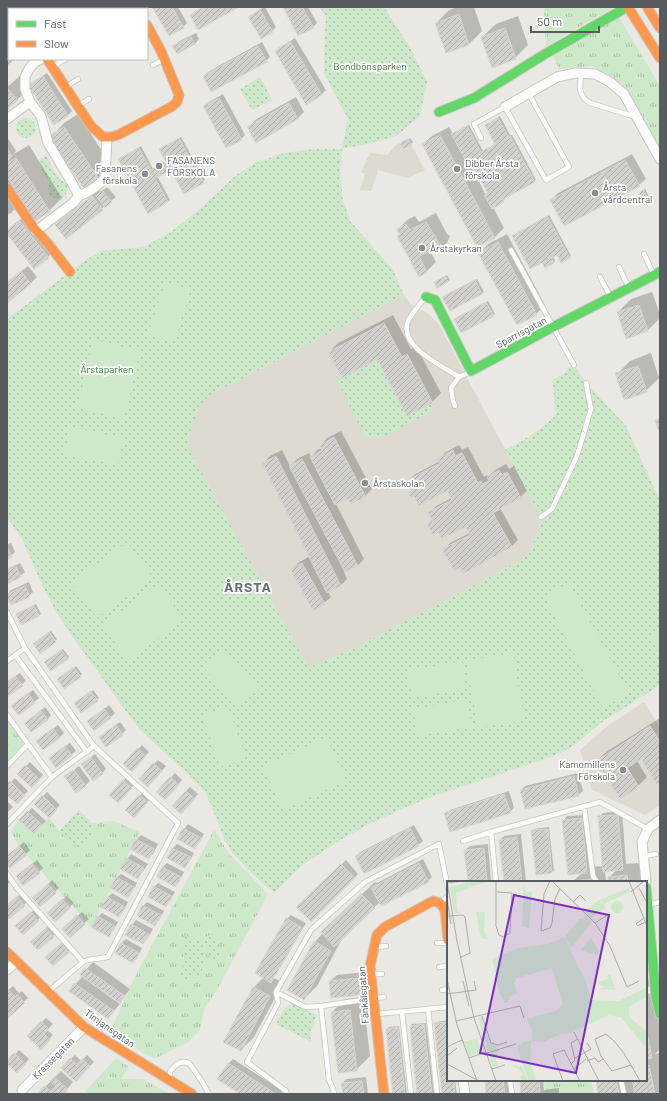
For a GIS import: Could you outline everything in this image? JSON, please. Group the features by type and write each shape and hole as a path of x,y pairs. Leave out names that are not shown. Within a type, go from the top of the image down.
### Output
{"street":[{"path":"633,16 647,7 660,28"},
{"path":"439,112 474,98 544,54 625,9 633,16 660,58"},
{"path":"50,63 91,126 103,137 118,135 171,106 177,102 179,95 164,59 148,27"},
{"path":"39,60 35,62 25,77 25,89 30,102 41,116 48,143 79,196"},
{"path":"505,107 557,77 576,73 595,74 610,82 624,94 660,159"},
{"path":"7,119 30,102"},
{"path":"36,231 73,203 79,196 97,186 105,178 107,137"},
{"path":"7,188 36,231 50,246 70,272"},
{"name":"Sparrisgatan","path":"471,371 657,273"},
{"path":"430,297 435,300 448,317 471,371"},
{"path":"646,881 642,842 648,829 660,820"},
{"path":"647,896 656,997 660,1014"},
{"name":"Fänkålsgatan","path":"384,1094 370,966 377,934 385,927 433,901 440,903"},
{"path":"440,903 445,910 447,931"},
{"name":"Timjansgatan","path":"7,952 84,1027 192,1094"},
{"path":"7,970 16,962"},
{"name":"Krassegatan","path":"22,1090 84,1027"},
{"path":"463,1081 465,1094"}],"lane":[{"path":"154,65 164,59"},
{"path":"50,63 62,60"},
{"path":"581,73 580,92 585,100 590,103 637,117"},
{"path":"66,87 78,79"},
{"path":"481,138 474,124 505,107 546,180 569,167 529,94"},
{"path":"78,106 89,99"},
{"path":"511,250 574,366"},
{"path":"644,254 657,273"},
{"path":"619,267 629,288"},
{"path":"600,277 611,297"},
{"path":"430,297 408,321 407,330 410,340 415,348 422,354 459,377"},
{"path":"455,406 451,388 459,377 471,371"},
{"path":"541,517 552,509 577,456 591,409 586,383"},
{"path":"7,612 24,648 94,746 178,823 108,957 83,962 48,992"},
{"path":"7,661 24,648"},
{"path":"16,655 86,752"},
{"path":"7,715 52,777"},
{"path":"7,766 28,744"},
{"path":"7,824 52,777 94,746"},
{"path":"463,841 600,802 648,829"},
{"path":"584,806 593,876 596,881"},
{"path":"491,832 496,881"},
{"path":"287,1094 286,1091 247,1062 278,1004 276,992 311,930 365,882 439,844 447,884"},
{"path":"643,856 656,854"},
{"path":"7,874 17,888 83,962"},
{"path":"440,903 447,897"},
{"path":"648,905 660,902"},
{"path":"437,944 447,941"},
{"path":"374,947 386,946"},
{"path":"440,967 447,966"},
{"path":"371,974 382,974"},
{"path":"442,990 447,990"},
{"path":"276,992 305,1007 384,997"},
{"path":"321,1006 329,1080 334,1094"},
{"path":"375,1015 447,1007"},
{"path":"428,1009 437,1094"},
{"path":"402,1012 411,1094"},
{"path":"170,1080 170,1072 174,1066 182,1062 189,1063 209,1094"},
{"path":"510,1081 512,1094"},
{"path":"621,1081 624,1094"}],"shaded area":[{"path":"408,139 425,170 408,178 378,170 371,191 360,190 365,174 361,172 370,153 387,155 396,145"},
{"name":"Årstaskolan","path":"404,295 411,305 426,312 438,323 541,517 537,536 530,551 522,560 362,645 308,667 186,444 199,406 211,394"},
{"name":"Kamomillens Förskola","path":"644,702 660,728 660,805 645,815 592,790 580,750 606,727"}],"green space":[{"name":"Bondbönsparken","path":"320,7 384,7 410,47 427,82 420,116 396,136 342,149 348,119 324,73 326,18"},
{"path":"545,7 611,7 612,8 546,46"},
{"path":"619,17 660,86 660,150 623,85 592,66 559,69 553,56"},
{"path":"260,77 272,100 252,110 240,89"},
{"path":"26,118 33,121 36,128 33,135 26,138 19,135 16,128 19,121"},
{"name":"Årstaparken","path":"314,149 342,149 340,172 343,201 350,221 393,270 404,295 211,394 199,406 186,444 308,667 362,645 522,560 530,551 537,536 541,517 505,450 539,430 556,414 552,380 568,372 567,369 574,365 586,383 626,426 660,501 660,685 602,722 575,745 562,752 425,799 369,824 342,839 304,864 275,892 264,885 231,851 224,838 206,793 187,773 139,729 72,636 44,589 22,539 7,517 7,319 86,260 101,251 142,247 172,231 201,208 235,176 255,163 284,153"},
{"path":"47,156 56,174 67,185 67,191 64,197 56,198 52,197 50,194 49,182 40,167 41,163 39,159"},
{"path":"165,282 191,290 174,342 148,334"},
{"path":"93,340 140,351 124,419 77,408"},
{"path":"377,359 407,416 430,404 434,410 382,437 365,437 337,379 342,378"},
{"path":"70,427 124,438 118,465 64,455"},
{"path":"127,542 153,578 97,618 71,583"},
{"path":"569,583 629,694 603,708 544,596"},
{"path":"158,584 184,620 128,660 102,625"},
{"path":"660,630 660,655 650,635"},
{"path":"222,648 259,689 239,707 202,666"},
{"path":"513,653 524,720 478,728 466,660"},
{"path":"462,661 466,689 412,698 407,671"},
{"path":"467,700 472,727 418,736 413,709"},
{"path":"228,706 246,758 220,767 202,715"},
{"path":"7,715 28,744 7,762"},
{"path":"326,737 346,781 283,810 263,766"},
{"path":"79,810 92,823 93,837 80,851 59,831"},
{"path":"49,818 59,831 93,837 92,823 113,821 140,832 91,927 19,846 11,832 19,820 34,834"},
{"path":"214,830 230,855 268,894 216,992 204,1009 200,1030 187,1043 154,1059 110,1032 135,977"},
{"path":"212,935 215,937 220,955 220,958 215,961 210,960 204,940 207,936"},
{"path":"188,936 199,942 204,950 202,972 192,978 180,979 185,951 182,937"},
{"path":"292,1004 317,1015 310,1032 311,1042 276,1024 285,1008"},
{"path":"116,1058 129,1067 121,1079 143,1079 169,1094 83,1094"},
{"path":"544,1081 591,1081 594,1094 545,1094"}],"building":[{"path":"152,7 172,7 184,28 169,36"},
{"path":"203,7 239,7 198,30 190,15"},
{"path":"283,7 302,7 314,28 298,36"},
{"path":"260,10 273,32 261,39 248,17"},
{"path":"459,14 469,45 446,53 435,23"},
{"path":"505,28 516,59 492,68 481,37"},
{"path":"191,37 195,44 177,54 172,46"},
{"path":"290,41 322,95 306,105 275,51"},
{"path":"8,45 8,60 14,60 7,66"},
{"path":"258,46 267,62 211,92 203,76"},
{"path":"43,76 68,116 54,125 28,85"},
{"path":"7,88 18,100 7,110"},
{"path":"219,98 242,140 226,148 203,106"},
{"path":"289,103 298,119 256,143 247,127"},
{"path":"498,118 508,136 510,136 535,182 502,200 504,202 492,209 484,195 488,193 469,159 466,161 451,134 467,126 481,152 495,144 485,125"},
{"path":"64,127 99,179 84,189 49,136"},
{"path":"440,135 495,238 477,247 422,144"},
{"name":"Fasanens förskola","path":"179,138 204,183 184,194 171,170 155,178 168,202 148,214 118,159 139,148 151,170 166,162 159,149"},
{"path":"408,139 412,145 403,149 400,143"},
{"path":"7,148 12,156 7,159"},
{"path":"16,158 50,212 35,221 7,177 7,163"},
{"name":"Årsta vårdcentral","path":"625,160 640,186 564,226 550,200"},
{"path":"102,190 112,202 105,208 96,196"},
{"path":"643,190 650,203 645,205 639,193"},
{"path":"92,196 103,210 66,239 55,225"},
{"path":"547,216 570,258 561,263 557,255 551,258 554,263 545,268 542,263 530,269 512,236"},
{"path":"20,221 49,258 34,269 7,234 7,230"},
{"name":"Årstakyrkan","path":"426,222 442,246 438,253 429,251 419,256 427,272 419,277 397,236 399,234 397,229 406,224 410,230"},
{"path":"498,242 537,315 517,325 478,253"},
{"path":"21,271 31,284 7,303 7,282"},
{"path":"445,276 448,282 437,288 434,282"},
{"path":"475,280 482,294 450,311 442,297"},
{"path":"486,302 494,316 461,333 454,319"},
{"path":"639,305 648,331 626,339 617,312"},
{"path":"384,323 402,357 407,354 433,403 407,416 377,359 342,378 328,352"},
{"path":"638,366 647,392 624,400 615,373"},
{"path":"660,418 660,435 655,420"},
{"path":"334,437 366,497 351,504 348,499 335,505 310,457 322,450 320,445"},
{"path":"453,450 455,456 462,453 478,483 481,481 482,484 489,481 487,477 499,470 502,475 507,472 521,498 493,513 512,547 463,574 460,568 454,571 442,549 470,535 465,527 442,539 438,532 433,535 427,524 433,521 428,512 452,500 447,491 419,506 414,497 411,498 408,492 411,491 406,481 440,463 438,458"},
{"path":"276,456 341,586 327,593 262,463"},
{"path":"302,459 358,566 345,572 289,466"},
{"path":"7,547 12,557 7,559"},
{"path":"302,563 325,604 313,611 290,569"},
{"path":"16,566 21,577 7,584 7,570"},
{"path":"25,586 30,597 11,605 7,594"},
{"path":"34,605 39,616 21,625 16,614"},
{"path":"49,632 56,642 40,654 33,644"},
{"path":"61,650 68,659 51,671 44,662"},
{"path":"74,667 81,677 64,689 57,679"},
{"path":"15,676 23,686 7,697 7,682"},
{"path":"91,691 98,701 81,713 74,703"},
{"path":"28,693 35,703 19,715 11,706"},
{"path":"104,709 111,718 94,731 87,721"},
{"path":"41,711 48,720 31,732 24,723"},
{"path":"116,725 123,735 106,747 99,737"},
{"path":"650,726 660,742 660,783 657,785 641,759 627,768 639,787 620,799 596,761"},
{"path":"53,728 60,738 43,750 36,741"},
{"path":"65,746 72,756 56,768 49,758"},
{"path":"137,748 146,756 132,772 123,764"},
{"path":"91,757 103,774 93,781 81,764"},
{"path":"153,763 162,771 148,787 139,779"},
{"path":"25,765 40,780 32,788 17,774"},
{"path":"74,770 86,786 76,793 64,776"},
{"path":"574,776 579,796 525,809 520,790"},
{"path":"170,777 179,785 165,800 156,792"},
{"path":"123,780 132,788 118,803 109,795"},
{"path":"10,781 25,796 17,804 7,795 7,784"},
{"path":"186,791 195,799 181,814 172,806"},
{"path":"504,794 511,813 450,832 444,813"},
{"path":"42,795 57,810 49,818 34,804"},
{"path":"139,795 148,802 134,818 125,810"},
{"path":"27,811 42,825 34,834 19,820"},
{"path":"618,815 623,870 603,872 598,816"},
{"path":"582,818 587,873 568,875 562,820"},
{"path":"183,828 201,838 195,849 177,839"},
{"path":"410,828 419,846 364,874 355,856"},
{"path":"548,829 552,873 536,875 531,830"},
{"path":"517,837 522,881 504,881 499,840"},
{"path":"136,839 154,849 149,859 130,849"},
{"path":"19,846 27,855 10,868 7,864 7,855"},
{"path":"172,848 191,857 185,868 167,858"},
{"path":"484,848 487,881 468,881 464,850"},
{"path":"126,858 144,868 138,879 120,869"},
{"path":"419,863 429,882 381,906 371,888"},
{"path":"32,864 40,873 23,886 16,876"},
{"path":"341,864 355,878 311,922 296,907"},
{"path":"162,867 181,877 175,887 157,877"},
{"path":"627,875 628,881 608,881 608,877"},
{"path":"116,877 134,887 128,898 110,888"},
{"path":"592,879 592,881 572,881"},
{"path":"48,884 56,893 40,907 32,898"},
{"path":"153,886 172,896 166,907 148,897"},
{"path":"361,894 375,908 334,947 321,932"},
{"path":"17,896 25,906 9,919 7,917 7,905"},
{"path":"107,897 125,907 119,917 101,907"},
{"path":"62,899 70,908 55,922 47,913"},
{"path":"142,905 161,915 155,926 137,916"},
{"path":"31,912 39,921 23,935 15,926"},
{"path":"77,915 85,924 70,938 62,929"},
{"path":"97,916 115,926 109,937 91,927"},
{"path":"286,918 302,928 271,983 255,973"},
{"path":"131,924 149,934 143,944 125,935"},
{"path":"46,928 54,937 38,950 30,942"},
{"path":"314,941 331,951 304,1000 287,990"},
{"path":"61,943 69,952 53,966 45,957"},
{"path":"121,943 139,953 133,963 115,953"},
{"path":"85,968 125,996 120,1003 80,975"},
{"path":"359,978 361,995 331,998 329,981"},
{"path":"74,983 114,1011 108,1019 69,991"},
{"path":"253,987 270,996 241,1051 223,1042"},
{"path":"8,989 15,997 17,994 25,1003 8,1018 7,990"},
{"path":"350,1010 357,1071 338,1073 331,1012"},
{"path":"41,1021 49,1029 44,1034 50,1040 41,1050 27,1036"},
{"path":"447,1022 447,1081 454,1081 455,1094 442,1094 434,1023"},
{"path":"424,1024 432,1094 417,1094 410,1026"},
{"path":"398,1027 405,1094 393,1094 386,1029"},
{"path":"647,1033 652,1058 647,1059"},
{"path":"14,1053 26,1064 17,1073 7,1064 7,1061"},
{"path":"70,1058 77,1064 82,1059 90,1066 76,1082 61,1068"},
{"path":"228,1063 276,1094 240,1094 217,1079"},
{"path":"649,1065 655,1094 635,1094 632,1081 647,1081 647,1066"},
{"path":"54,1077 68,1089 64,1094 37,1094 44,1086 51,1091 56,1086 50,1081"},
{"path":"362,1081 364,1094 343,1094 341,1083"},
{"path":"485,1081 503,1081 505,1094 486,1094"},
{"path":"520,1081 539,1081 540,1094 521,1094"},
{"path":"596,1081 616,1081 619,1094 598,1094"}],"traffic: fast":[{"path":"439,112 474,98 545,54 622,10"},
{"path":"426,297 435,300 471,371 660,272"},
{"path":"647,898 656,997 660,1014"}],"traffic: slow":[{"path":"628,7 660,58"},
{"path":"647,7 660,28"},
{"path":"48,60 91,126 103,137 118,135 171,107 177,102 179,95 161,51 148,27"},
{"path":"7,188 33,227 70,272"},
{"path":"384,1094 370,966 377,935 385,927 433,901 440,903 445,910 447,930"},
{"path":"7,952 84,1027 192,1094"}],"place":[{"name":"FASANENS FÖRSKOLA","path":"159,166"},
{"name":"Dibber Årsta förskola","path":"457,169"},
{"name":"Fasanens förskola","path":"145,174"},
{"name":"Årsta vårdcentral","path":"595,193"},
{"name":"Årstakyrkan","path":"422,248"},
{"name":"Årstaskolan","path":"365,483"},
{"name":"Kamomillens Förskola","path":"623,770"}],"district":[{"name":"ÅRSTA","path":"248,587"}]}
